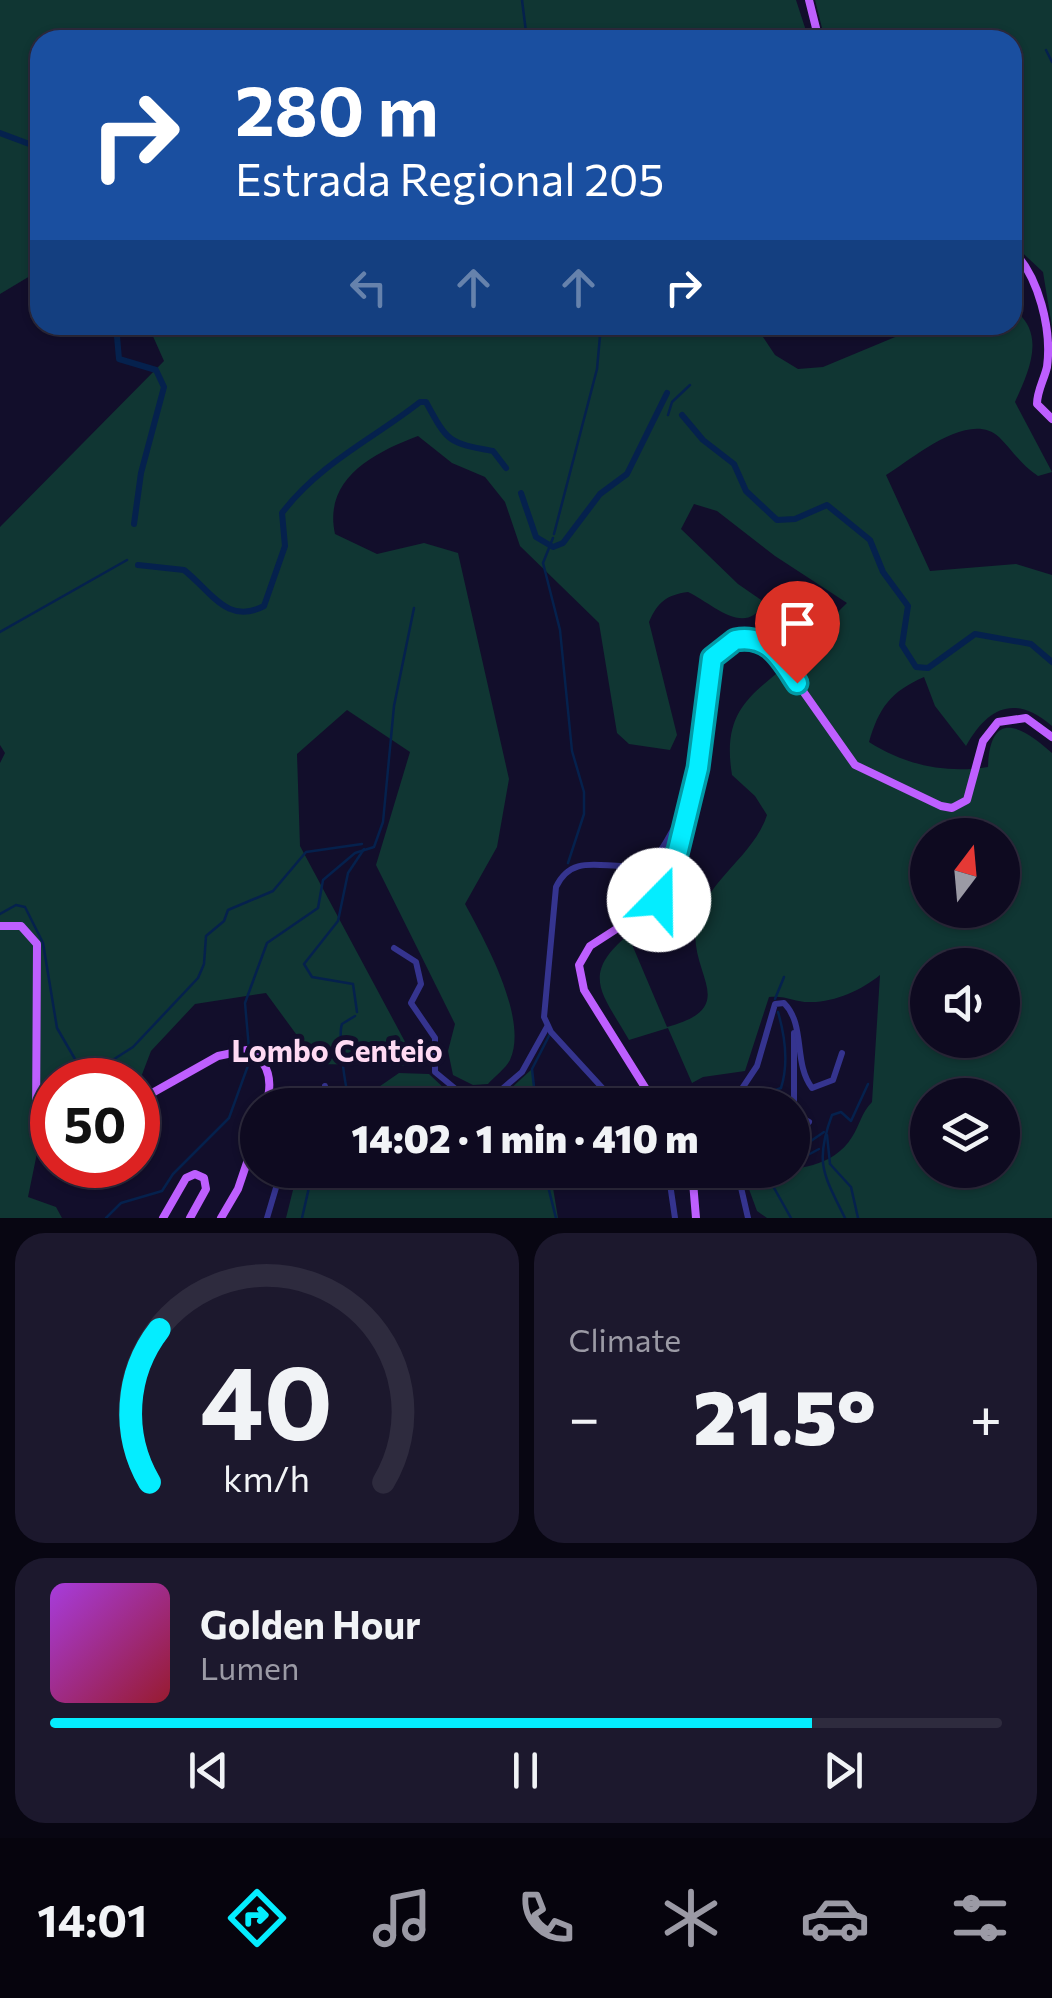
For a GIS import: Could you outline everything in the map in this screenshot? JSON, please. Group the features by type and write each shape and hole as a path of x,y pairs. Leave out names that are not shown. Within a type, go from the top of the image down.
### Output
{"main road":[{"path":"810,0 817,30"},
{"path":"1022,262 1031,273 1043,309 1049,354 1037,404 1052,419"},
{"path":"645,1088 584,990 578,965 590,946 652,906 664,893 688,811 700,751 709,664 722,646 742,638 762,641 774,650 856,765 941,806 952,808 967,800 984,741 998,722 1026,718 1052,737"},
{"path":"0,926 21,926 37,944 36,1058"},
{"path":"160,1088 218,1056 249,1050 268,1073 267,1088"},
{"path":"162,1218 184,1181 195,1174 204,1178 206,1189 190,1218"},
{"path":"221,1218 240,1183"},
{"path":"694,1188 696,1218"}],"street":[{"path":"603,1088 548,1026 543,1004 556,887 563,874 582,864 641,864 654,859 688,811"},
{"path":"394,948 416,962 421,984 411,1003 435,1038 431,1061 435,1072 469,1100 486,1103 522,1072 548,1026"},
{"path":"742,1088 757,1066 773,1005 786,1004 796,1027 802,1070 812,1088 833,1080 842,1053"},
{"path":"795,1088 796,1027"},
{"path":"267,1218 276,1188"},
{"path":"671,1188 675,1218"},
{"path":"741,1188 748,1218"}],"green space":[{"path":"0,0 796,0 806,30 30,30 30,276 0,294"},
{"path":"815,0 1052,0 1052,327 1043,272 1022,252 1022,30 822,30"},
{"path":"1022,318 1030,329 1032,353 1015,402 1052,472 1038,476 999,437 987,430 972,429 941,439 886,475 930,571 1016,564 1052,575 1052,726 1026,710 1003,709 984,722 966,746 935,706 924,677 888,702 869,742 926,766 972,769 988,767 994,736 1009,728 1029,735 1052,753 1052,1218 767,1218 757,1211 749,1188 810,1188 810,1166 842,1149 872,1102 880,975 856,990 828,1000 769,997 745,1071 703,1077 692,1083 668,1028 629,1040 600,985 604,962 628,935 667,1027 702,1010 707,988 696,944 701,911 708,896 751,844 767,815 755,796 732,775 730,750 738,714 759,689 811,644 847,603 775,556 717,511 694,504 681,529 738,584 764,602 748,618 728,615 688,592 659,605 649,622 677,735 670,750 629,744 617,733 599,623 520,546 505,502 485,477 452,463 418,436 369,460 344,483 333,515 335,534 377,554 424,543 458,553 509,779 497,847 465,904 493,958 509,1002 514,1023 510,1060 488,1084 473,1085 453,1075 448,1051 455,1024 376,865 410,752 347,710 297,754 300,846 418,1066 318,1064 266,993 195,1004 148,1058 30,1058 28,1197 56,1207 62,1218 0,1218 0,763 5,753 0,745 0,527 164,361 152,335 762,335 775,355 798,369 823,367 900,335 1022,335"},
{"path":"532,1069 535,1088 511,1088"},
{"path":"399,1073 429,1074 444,1088 377,1088"},
{"path":"294,1188 553,1188 558,1218 286,1218"}],"waterway":[{"path":"522,0 526,30"},
{"path":"1046,50 1052,62"},
{"path":"0,133 30,144"},
{"path":"117,335 119,359 156,370 164,387 141,473 134,524"},
{"path":"554,534 597,369 600,335"},
{"path":"668,415 672,402 690,385"},
{"path":"521,493 536,537 553,547 563,543 600,494 627,474 667,393"},
{"path":"138,565 184,570 229,609 240,612 264,606 285,546 282,513 330,466 420,402 426,402 451,439 493,451 506,468"},
{"path":"682,415 703,440 734,464 746,491 777,520 795,519 827,505 870,540 883,572 908,606 902,645 916,667 928,668 975,634 1031,644 1052,662"},
{"path":"550,545 553,538"},
{"path":"549,548 543,563 560,630 572,751 584,792 584,814 568,863"},
{"path":"0,632 127,560"},
{"path":"106,1218 121,1203 162,1191 173,1174 229,1118 250,1060 245,1003 267,943 318,908 323,880 355,853 374,847 383,822 394,706 414,608"},
{"path":"0,914 16,905 25,907 43,943 57,1028 79,1066 97,1070 133,1047 198,978 204,964 206,936 224,921 228,910 273,891 306,852 362,844"},
{"path":"357,1012 353,984 312,977 304,964 338,921 348,873 364,849"},
{"path":"775,999 784,977"},
{"path":"778,1012 785,1059 781,1088"},
{"path":"347,1088 341,1030 342,1024 355,1016"},
{"path":"534,1088 532,1069 551,1032"},
{"path":"845,1218 827,1179 823,1145 832,1115 841,1112 851,1121 868,1084"},
{"path":"810,1142 824,1132"},
{"path":"827,1135 830,1164 851,1187 858,1218"},
{"path":"810,1154 819,1149"},
{"path":"302,1218 309,1188"},
{"path":"548,1188 556,1218"},
{"path":"774,1188 791,1218"}],"district":[{"name":"Lombo Centeio","path":"337,1049"}],"route":[{"path":"659,900 671,879 698,768 712,658 722,646 735,640 762,641 778,654 797,683"}]}
